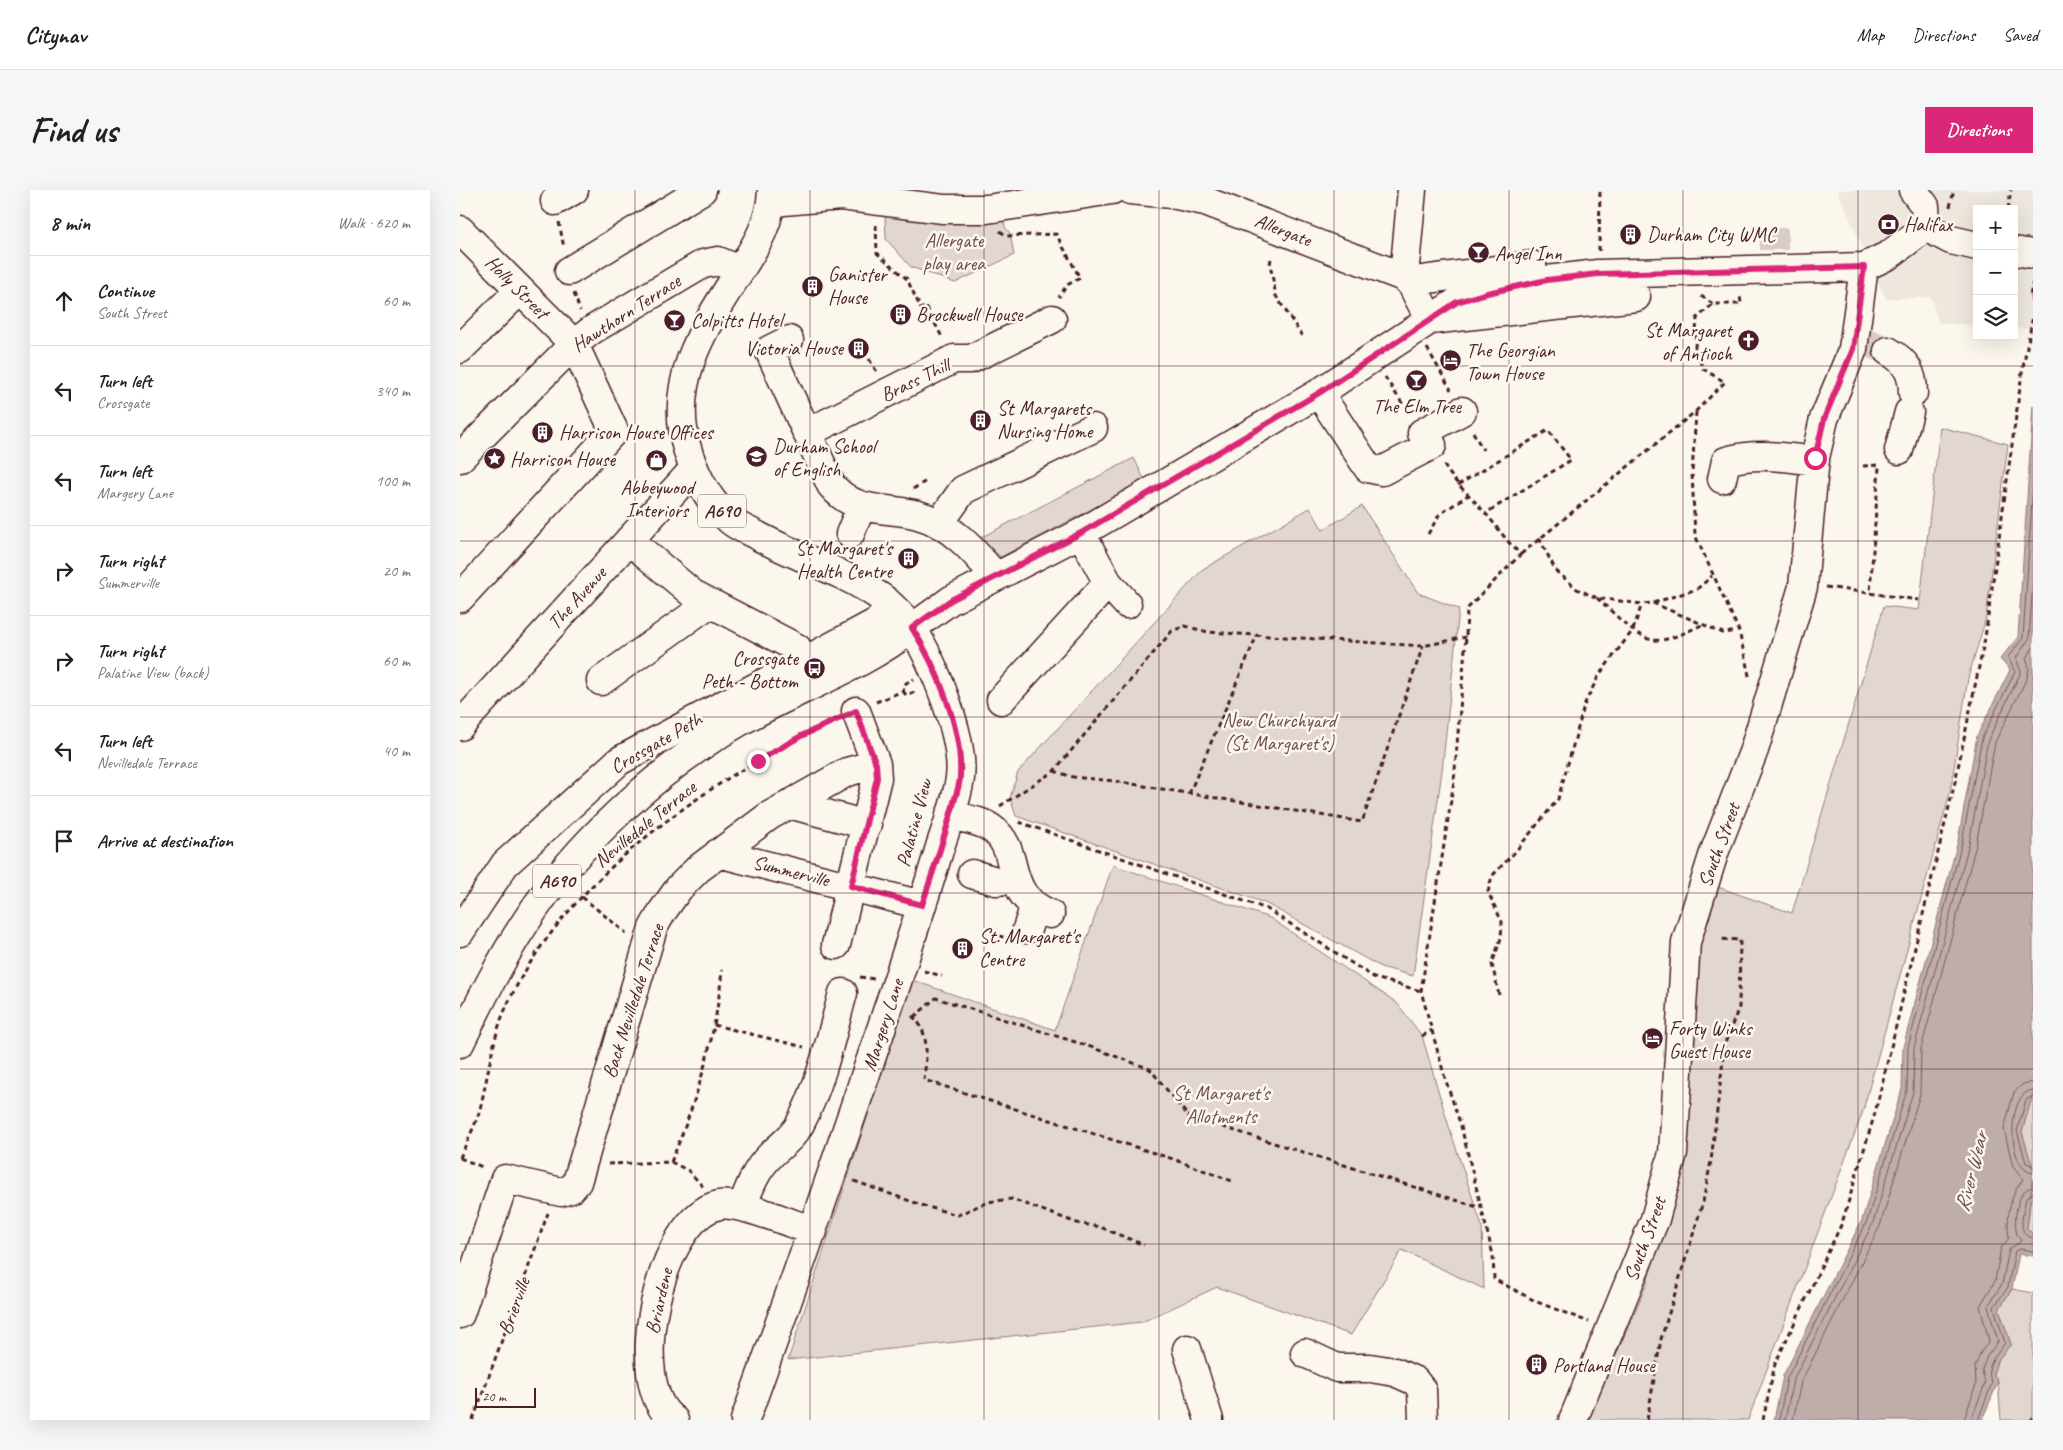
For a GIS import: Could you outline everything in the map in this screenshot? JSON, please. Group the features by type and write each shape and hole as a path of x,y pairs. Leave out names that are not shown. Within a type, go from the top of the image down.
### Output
{"main road":[{"path":"570,272 702,190"},
{"path":"772,196 841,193 913,197 942,209 987,209 1112,190"},
{"name":"Allergate","path":"1130,190 1172,194 1205,201 1420,282 1449,275 1532,265"},
{"path":"1412,190 1404,277 1412,286 1423,325"},
{"path":"912,628 951,600 1081,533 1319,393 1457,302 1487,293 1547,280 1598,274 1774,260 1864,267 1889,255 1926,227 1927,216 1925,206 1913,190"},
{"name":"A690","path":"460,1043 494,974 525,922 568,867 623,808 693,751 740,722 858,663 912,628 886,601 864,587 786,552 731,521 709,497 694,469 684,439 683,387 688,364 700,336 767,224 772,196"},
{"path":"1926,227 1951,240 1973,245"},
{"name":"Holly Street","path":"460,230 574,344"},
{"path":"2018,252 2033,254"},
{"name":"Hawthorn Terrace","path":"464,446 574,344 592,330 703,264 718,261 740,270"},
{"name":"South Street","path":"1573,1420 1655,1219 1673,1153 1686,942 1714,853 1754,750 1803,587 1815,461 1824,419 1870,344 1864,267"},
{"path":"464,338 520,290"},
{"path":"1423,325 1636,297"},
{"name":"Brass Thill","path":"807,433 962,359 1052,319"},
{"path":"789,340 769,350 831,485 842,497 861,506 927,510 963,490 1093,428"},
{"path":"460,598 614,431 574,344"},
{"path":"1870,344 1900,357 1913,379 1911,402 1899,450"},
{"path":"1319,393 1368,468 1382,471 1432,445 1422,433 1462,411"},
{"path":"1722,479 1726,461 1741,456 1776,456 1815,461"},
{"name":"The Avenue","path":"460,726 694,469"},
{"path":"850,534 861,506"},
{"path":"927,510 971,547 996,576"},
{"path":"1081,533 1108,583 1127,604"},
{"path":"629,540 693,594 797,648 805,662"},
{"path":"1001,700 1108,583"},
{"name":"Crossgate Peth","path":"460,932 505,864 618,761 879,621 885,611 886,601"},
{"path":"601,681 710,603"},
{"name":"Margery Lane","path":"745,1420 833,1174 922,905 960,778 958,747 951,718 925,648 912,628"},
{"path":"836,945 876,790 876,764 856,711"},
{"name":"Back Nevilledale Terrace","path":"558,1192 571,1189 577,1182 653,928 673,896 698,869 769,816 847,772 876,764"},
{"path":"789,804 867,825"},
{"path":"950,815 985,825 1000,835 1007,848 1015,879 1037,917"},
{"name":"Summerville","path":"718,853 922,905"},
{"path":"972,874 996,881 1015,879"},
{"path":"813,1231 731,1206 768,1158 789,1138 800,1124 827,1053 843,993"},
{"path":"460,1314 506,1179 558,1192"},
{"name":"Briardene","path":"674,1420 660,1407 654,1391 649,1349 651,1318 661,1278 672,1252 689,1227 703,1212 731,1206"},
{"path":"1188,1349 1209,1420"},
{"path":"1305,1354 1337,1368 1370,1368 1395,1372 1415,1381 1422,1390 1423,1420"}],"path":[{"path":"1598,274 1600,190"},
{"path":"2009,205 2011,190"},
{"path":"876,226 877,253 908,279 921,309 926,306 962,359"},
{"path":"999,230 1006,236 1056,234 1080,278 1067,286 1059,298 1052,319"},
{"path":"1271,259 1276,296 1302,336"},
{"path":"2033,281 2030,296 2033,296"},
{"path":"2033,292 2031,303 2033,303"},
{"path":"1611,1330 1537,1302 1494,1278 1493,1255 1482,1208 1461,1126 1422,991 1454,781 1467,610 1539,538 1696,411 1725,382 1704,369 1695,348 1697,318 1713,304 1740,304 1740,294"},
{"path":"1763,1420 1775,1364 1842,1223 1875,1113 1955,782 1985,638 2022,373 2033,316"},
{"path":"1423,325 1462,411"},
{"path":"1373,358 1414,423"},
{"path":"1696,411 1692,473 1695,535 1712,576 1739,631 1750,680"},
{"path":"1458,485 1548,430 1571,460 1486,513"},
{"path":"1432,445 1458,485 1486,513 1508,544 1521,554"},
{"path":"1863,466 1878,465 1879,467 1870,593"},
{"path":"921,484 927,510"},
{"path":"1428,534 1439,515 1468,495"},
{"path":"1539,538 1556,571 1577,589 1597,598 1642,604 1653,603 1697,589 1712,576"},
{"path":"1825,587 1919,600"},
{"path":"1597,598 1633,630 1652,640 1671,637 1702,625"},
{"path":"1653,603 1723,633 1739,631"},
{"path":"1499,995 1492,964 1501,938 1502,922 1488,892 1492,876 1515,852 1558,798 1585,703 1599,675 1633,630 1642,604"},
{"path":"985,825 1010,798 1054,771 1172,631 1184,626 1208,632 1423,646 1466,637"},
{"path":"1189,794 1257,635"},
{"path":"1054,771 1073,777 1114,781 1362,822 1423,646"},
{"path":"906,683 902,690 906,695 920,690 922,698"},
{"name":"Nevilledale Terrace","path":"460,1158 478,1115 502,1018 523,978 554,928 582,897 605,873 652,833 719,785 801,736 902,690"},
{"path":"985,825 1011,819 1267,908 1375,978 1422,991"},
{"path":"582,897 646,950"},
{"path":"1647,1420 1661,1339 1703,1202 1720,1100 1725,1044 1739,1007 1740,940 1719,938"},
{"path":"671,1162 699,1086 714,1025 722,970"},
{"path":"914,1017 936,998 1088,1046 1150,1069 1188,1116 1482,1208"},
{"path":"888,1007 914,1017 922,1026 925,1044 924,1080 1173,1159 1232,1182"},
{"path":"714,1025 827,1053"},
{"path":"1422,1036 1432,1030"},
{"path":"602,1164 671,1162 689,1171 731,1206"},
{"path":"833,1174 924,1206 958,1215 987,1202 1012,1199 1077,1223 1100,1228 1144,1246"},
{"name":"Brierville","path":"473,1420 558,1192"}],"shaded area":[{"path":"1837,190 2033,190 2033,329 2018,328 2018,205 1973,205 1973,325 1938,323 1931,297 1886,299"}],"green space":[{"name":"Allergate play area","path":"885,214 938,222 1004,220 1005,227 1010,233 1014,255 955,283 911,267 886,239"},
{"path":"1940,427 2008,444 1986,618 1968,678 1950,793 1862,1114 1748,1420 1588,1420 1645,1288 1660,1241 1698,943 1712,885 1792,913 1884,606 1919,610"},
{"path":"1134,458 1145,481 1001,557 978,539"},
{"name":"New Churchyard (St Margaret's)","path":"1362,506 1418,593 1459,609 1442,771 1413,976 1381,967 1265,903 1016,816 1010,798 1018,772 1203,569 1310,508 1323,530"},
{"name":"St Margaret's Allotments","path":"1113,865 1270,918 1397,1003 1422,1036 1450,1130 1482,1226 1484,1289 1402,1250 1351,1335 1217,1287 1142,1322 788,1360 912,980 1055,1030"},
{"path":"2033,1093 2033,1169 2022,1132"},
{"path":"2033,1180 2033,1234 2027,1229"},
{"path":"2012,1289 2033,1293 2033,1420 2001,1420 1998,1382 1993,1374 1997,1361 2011,1344 1999,1309"}],"water":[{"name":"River Wear","path":"2033,406 2033,1093 2022,1132 2033,1169 2027,1229 2033,1234 2033,1256 2019,1254 2012,1289 1999,1309 2011,1344 1997,1361 1993,1374 1998,1382 1982,1420 1774,1420 1783,1376 1862,1220 1902,1089 1903,1047 1958,841 1977,736 2010,670 2000,659 2018,637"}],"tunnel":[{"path":"1774,228 1774,250"},
{"path":"1866,342 1888,351"}],"place":[{"name":"Halifax","path":"1888,224"},
{"name":"Durham City WMC","path":"1631,234"},
{"name":"Angel Inn","path":"1479,253"},
{"name":"Ganister House","path":"812,286"},
{"name":"Brockwell House","path":"900,314"},
{"name":"Colpitts Hotel","path":"675,320"},
{"name":"St Margaret of Antioch","path":"1748,341"},
{"name":"Victoria House","path":"859,348"},
{"name":"The Georgian Town House","path":"1450,361"},
{"name":"The Elm Tree","path":"1417,380"},
{"name":"St Margarets Nursing Home","path":"981,420"},
{"name":"Harrison House Offices","path":"543,432"},
{"name":"Durham School of English","path":"757,457"},
{"name":"Harrison House","path":"494,459"},
{"name":"Abbeywood Interiors","path":"657,461"},
{"name":"St Margaret's Health Centre","path":"908,559"},
{"name":"Crossgate Peth - Bottom","path":"814,669"},
{"name":"St. Margaret's Centre","path":"963,948"},
{"name":"Forty Winks Guest House","path":"1653,1039"},
{"name":"Portland House","path":"1537,1365"}],"route":[{"path":"758,761 801,736 856,711 876,764 877,778 876,790 851,886 922,905 960,778 960,762 951,718 925,648 912,628 951,600 1081,533 1319,393 1457,302 1487,293 1547,280 1598,274 1864,267 1856,338 1824,419 1815,458"}]}
